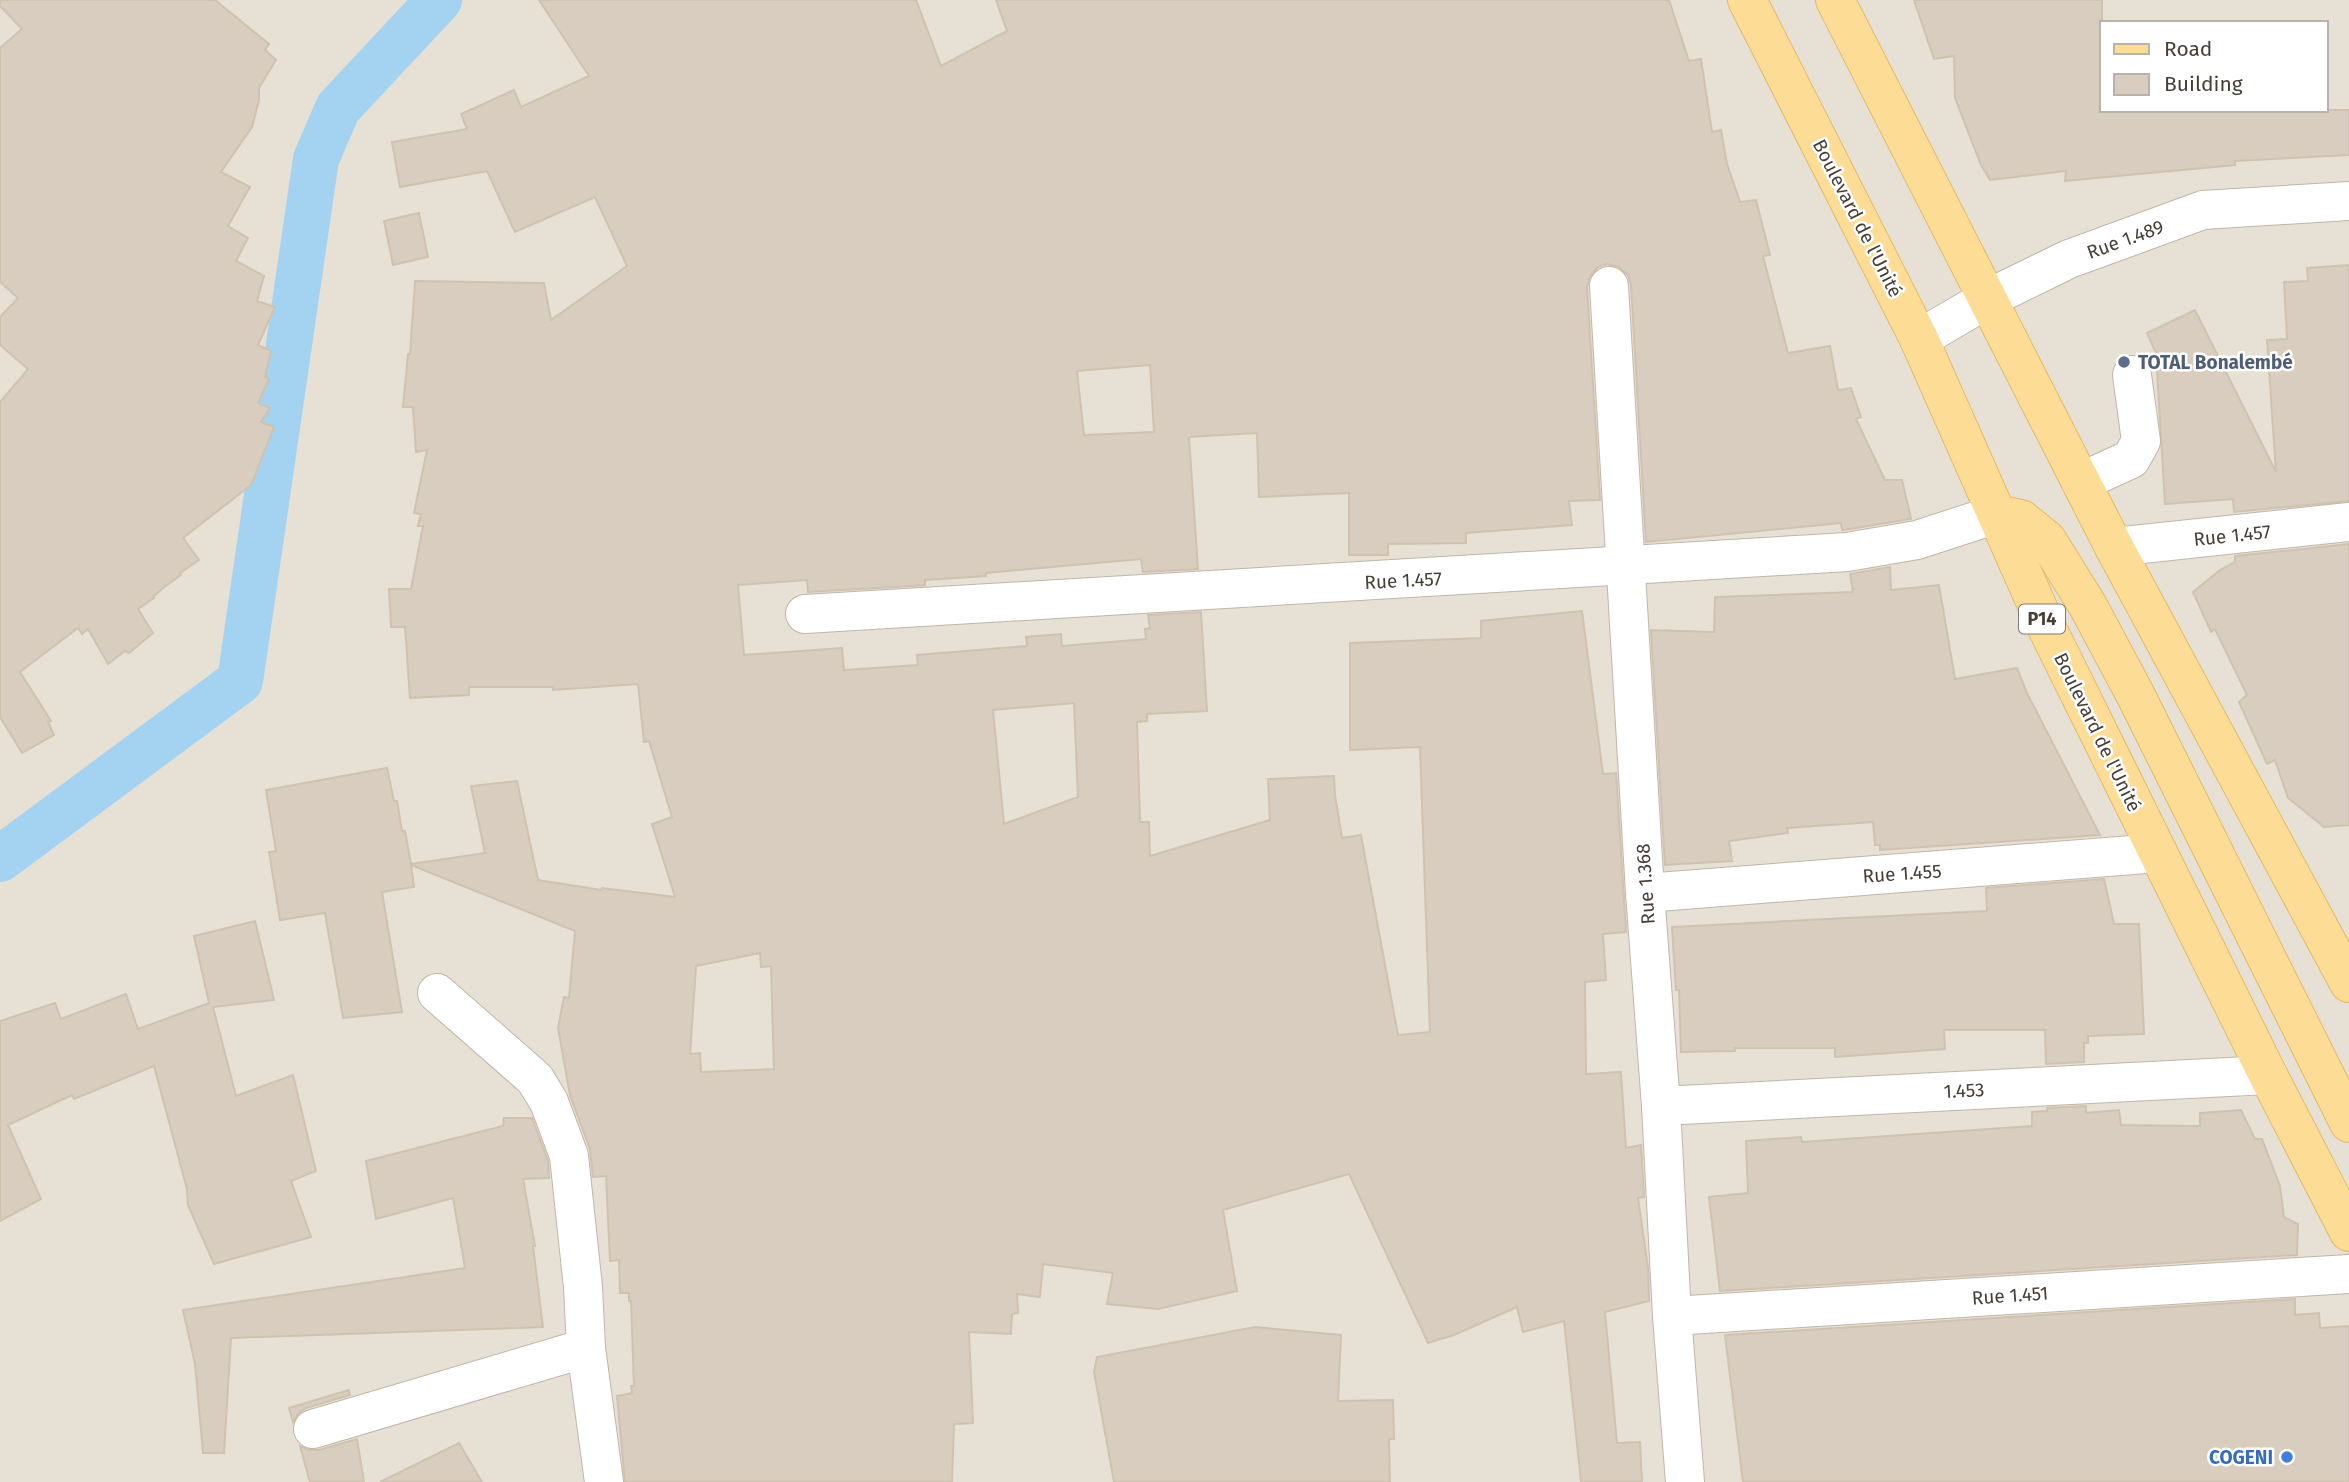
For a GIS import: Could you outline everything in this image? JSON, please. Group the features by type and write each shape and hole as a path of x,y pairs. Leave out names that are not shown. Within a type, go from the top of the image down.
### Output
{"main road":[{"name":"Boulevard de l'Unité","path":"1747,0 1919,339 2047,628 2268,1075 2349,1231"},
{"path":"1835,0 2114,547 2344,960"},
{"path":"1997,514 2021,519 2047,540 2088,606 2135,694 2349,1123"}],"street":[{"name":"Rue 1.489","path":"1919,339 1987,299 2068,259 2203,210 2349,201"},
{"name":"Rue 1.368","path":"1609,286 1672,1316 1685,1482"},
{"path":"2081,482 2131,459 2141,441 2132,375"},
{"name":"Rue 1.457","path":"805,614 1847,552 1917,540 1997,514"},
{"name":"Rue 1.457","path":"2114,547 2349,522"},
{"name":"Rue 1.455","path":"1646,893 2158,853"},
{"path":"437,993 535,1079 549,1102 569,1156 583,1287 586,1348 604,1482"},
{"name":"1.453","path":"1661,1106 2268,1075"},
{"name":"Rue 1.451","path":"1672,1316 2349,1274"},
{"path":"313,1429 586,1348"}],"shaded area":[{"path":"0,0 2349,0 2349,1482 0,1482"}],"building":[{"path":"0,0 215,0 269,44 265,50 276,60 259,88 259,100 252,127 221,172 250,187 228,226 248,238 236,261 264,276 257,301 275,307 258,345 271,351 265,377 269,379 258,403 270,408 261,422 274,427 251,485 183,538 199,560 138,609 153,633 129,653 125,651 108,664 88,629 82,634 78,628 20,672 51,721 48,722 54,735 22,753 0,717 0,402 28,369 0,345 0,317 18,298 0,282 0,48 22,29 0,6"},
{"path":"539,0 916,0 941,66 1007,31 996,0 1669,0 1689,61 1701,59 1712,132 1721,130 1727,164 1740,202 1756,200 1770,255 1763,256 1788,353 1830,346 1838,390 1851,388 1861,417 1856,419 1885,480 1902,480 1911,519 1844,530 1841,523 1646,542 1631,285 1628,275 1619,267 1607,264 1598,267 1590,276 1587,287 1600,500 1569,501 1572,525 1466,533 1466,543 1388,544 1388,555 1349,555 1349,493 1259,497 1257,433 1189,437 1198,569 1143,572 1141,559 925,580 925,585 912,586 808,592 807,580 738,585 744,655 842,648 844,670 918,665 917,655 1027,646 1026,637 1061,634 1062,646 1146,639 1145,629 1150,628 1148,615 1201,612 1207,711 1147,714 1147,721 1137,722 1140,822 1149,822 1150,856 1270,820 1268,779 1334,776 1342,838 1361,835 1398,1035 1430,1032 1420,747 1350,750 1350,643 1481,638 1481,621 1582,611 1603,774 1616,773 1626,932 1603,934 1606,980 1585,982 1586,1074 1621,1072 1626,1148 1641,1145 1644,1197 1638,1198 1648,1268 1649,1301 1605,1312 1617,1443 1640,1442 1642,1482 1581,1482 1564,1321 1523,1332 1517,1307 1454,1335 1428,1343 1349,1174 1223,1210 1237,1291 1158,1309 1107,1304 1113,1273 1043,1264 1040,1297 1017,1294 1018,1313 1012,1314 1011,1334 969,1332 973,1423 954,1424 952,1482 625,1482 617,1396 632,1393 631,1386 634,1386 631,1301 629,1293 620,1293 619,1260 610,1261 606,1176 593,1177 590,1149 570,1095 558,1028 564,997 569,998 575,931 411,865 414,887 382,892 402,1012 343,1018 325,913 280,920 269,852 276,851 266,790 387,768 402,831 405,831 411,864 485,853 471,786 517,781 538,880 601,890 675,897 652,824 672,817 649,741 644,742 638,684 553,690 553,687 469,687 469,695 410,698 405,627 391,627 389,589 411,589 423,526 418,526 421,514 414,513 427,450 416,452 413,407 403,407 415,281 544,283 551,320 627,266 595,197 515,232 487,171 400,187 392,142 467,129 461,114 514,90 521,107 589,76","holes":["1150,365 1154,432 1084,435 1077,371","1074,703 1078,797 1004,824 993,710","760,953 761,967 771,966 774,1069 701,1072 700,1053 690,1054 696,966"]},
{"path":"1914,0 2102,0 2100,112 2349,110 2349,155 2235,161 2235,165 2065,181 2066,171 1990,180 1981,165 1955,98 1954,56 1934,59"},
{"path":"419,213 428,257 393,265 384,221"},
{"path":"2349,265 2349,501 2234,512 2233,499 2165,504 2156,353 2147,333 2195,310 2276,472 2267,340 2287,339 2284,282 2308,281 2307,268"},
{"path":"2349,544 2349,825 2324,827 2288,798 2275,760 2267,764 2239,702 2247,695 2215,629 2211,632 2193,592 2220,570 2235,562 2235,556"},
{"path":"1890,567 1891,590 1939,585 1955,679 2017,668 2027,693 2100,835 1880,850 1880,845 1875,845 1873,822 1787,828 1788,833 1729,841 1732,861 1665,865 1651,630 1714,632 1715,597 1853,592 1850,574"},
{"path":"2104,879 2114,924 2139,924 2144,1034 2088,1036 2088,1043 2084,1043 2084,1062 2046,1064 2045,1030 1944,1030 1945,1049 1835,1057 1835,1048 1735,1048 1735,1051 1681,1052 1679,990 1676,990 1672,927 1987,911 1986,888"},
{"path":"255,921 274,1000 213,1007 236,1096 293,1075 316,1171 291,1181 311,1237 214,1264 188,1205 187,1189 154,1066 74,1099 72,1095 8,1125 41,1199 0,1221 0,1021 55,1003 61,1019 126,994 138,1029 209,1003 194,936"},
{"path":"2086,1106 2086,1113 2119,1110 2121,1125 2200,1126 2200,1113 2241,1110 2255,1139 2262,1139 2280,1186 2284,1217 2298,1224 2297,1255 1720,1291 1709,1197 1748,1193 1746,1141 1801,1137 1802,1142 2032,1126 2032,1112 2047,1111 2047,1108"},
{"path":"504,1118 532,1118 548,1161 549,1178 523,1179 535,1246 543,1327 231,1338 224,1453 203,1453 195,1364 183,1310 465,1268 453,1198 376,1219 366,1161 503,1126"},
{"path":"2295,1299 2295,1315 2319,1313 2320,1328 2349,1326 2349,1482 1743,1482 1725,1335"},
{"path":"1255,1327 1341,1335 1338,1401 1393,1400 1394,1439 1389,1439 1390,1482 1114,1482 1094,1372 1097,1357"},
{"path":"349,1390 350,1395 306,1408 293,1422 289,1408"},
{"path":"357,1439 364,1482 310,1482 300,1446 319,1450"},
{"path":"459,1443 482,1482 380,1482"}],"waterway":[{"path":"0,859 240,681 316,159 338,108 439,0"}],"place":[{"name":"TOTAL Bonalembé","path":"2124,362"},
{"name":"COGENI","path":"2287,1457"}]}
